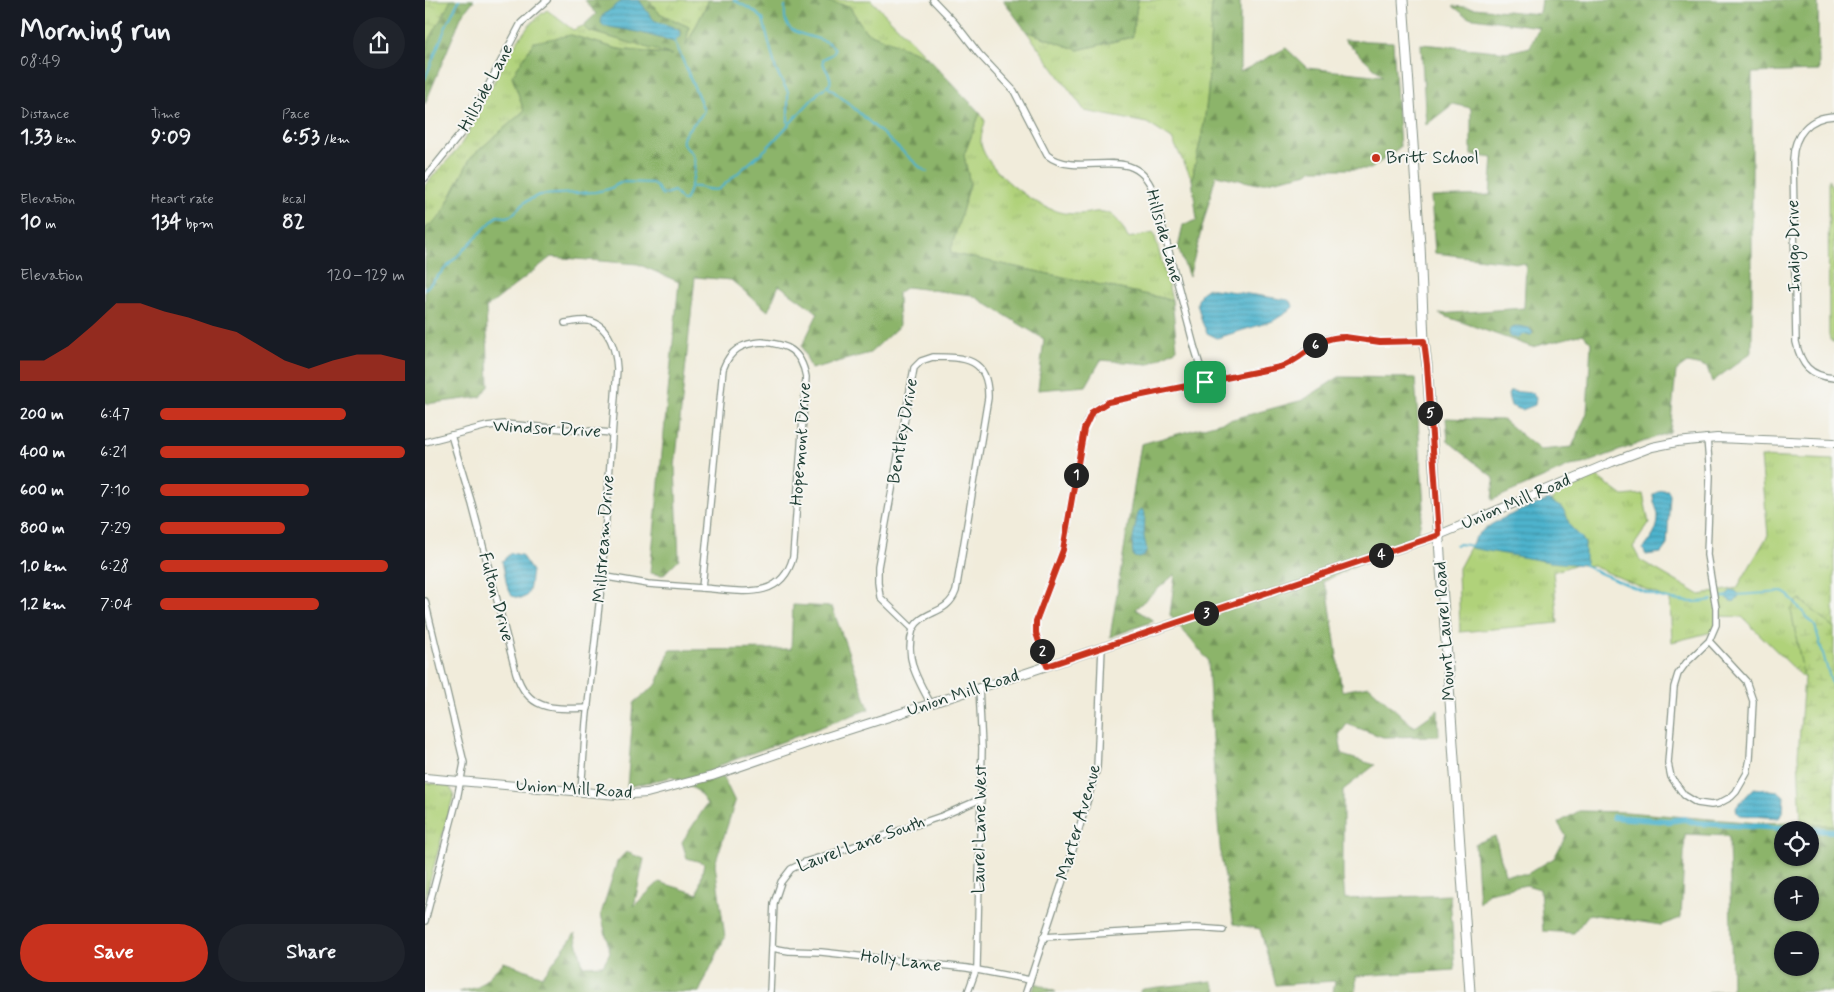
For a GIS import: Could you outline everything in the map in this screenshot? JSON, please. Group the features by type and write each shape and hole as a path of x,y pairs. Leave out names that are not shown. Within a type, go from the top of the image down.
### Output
{"main road":[{"name":"Mount Laurel Road","path":"1403,0 1420,245 1424,341 1471,992"}],"street":[{"name":"Hillside Lane","path":"425,178 460,138 521,23 547,0"},
{"name":"Hillside Lane","path":"933,0 955,23 979,54 1010,85 1018,96 1047,155 1055,160 1070,163 1125,164 1136,168 1147,179 1153,191 1205,382"},
{"name":"Indigo Drive","path":"1834,116 1817,120 1805,127 1797,138 1793,159 1795,342 1802,360 1808,369 1820,377 1834,378"},
{"name":"Millstream Drive","path":"565,323 587,321 596,324 612,342 617,360 601,576 581,792"},
{"path":"1047,666 1036,633 1036,621 1063,550 1082,440 1089,417 1097,408 1108,402 1286,365 1317,344 1330,338 1345,337 1380,342 1424,341"},
{"name":"Hopemont Drive","path":"601,576 648,584 703,588 750,591 761,591 778,583 785,576 791,567 794,547 806,376 800,357 793,350 783,345 762,342 742,346 733,352 723,369 703,588"},
{"name":"Bentley Drive","path":"933,357 957,357 970,360 979,366 985,376 988,398 955,596 949,605 918,620 913,629 880,597 878,567 914,368 921,361 933,357"},
{"name":"Windsor Drive","path":"425,442 487,426 512,424 612,433"},
{"name":"Fulton Drive","path":"451,435 472,504 521,688 531,699 550,708 588,708"},
{"path":"1707,438 1710,476 1707,555 1717,617 1714,633 1709,641 1678,674 1675,687 1668,763 1671,777 1684,795 1697,803 1711,805 1718,804 1731,797 1747,773 1751,752 1753,701 1746,681 1709,641"},
{"name":"Union Mill Road","path":"425,778 617,795 632,795 673,787 744,766 820,739 1047,666 1439,535 1632,454 1677,442 1707,438 1834,443"},
{"path":"425,600 464,763 425,921"},
{"path":"913,629 909,648 910,659 918,681 931,704"},
{"name":"Marter Avenue","path":"1026,992 1071,856 1097,768 1102,647"},
{"name":"Laurel Lane West","path":"969,992 976,971 982,735 979,687"},
{"name":"Laurel Lane South","path":"770,992 776,896 781,882 791,869 805,862 942,816 981,798"},
{"path":"1043,937 1196,928 1223,930"},
{"name":"Holly Lane","path":"772,948 789,951 821,952 976,971 1030,980"}],"green space":[{"path":"425,0 451,0 425,52"},
{"path":"451,0 474,0 462,15 425,104 425,52"},
{"path":"585,0 649,0 659,13 689,27 686,46 709,0 821,0 849,6 866,32 927,57 980,113 964,155 970,184 950,253 1172,300 1177,349 1149,364 1101,360 1086,386 1038,390 1044,339 972,295 907,287 898,293 899,326 870,353 811,369 802,346 818,313 779,285 768,311 731,280 695,277 675,467 679,559 663,575 650,573 679,282 638,264 551,257 486,308 489,386 481,397 425,404 425,229 440,217 471,157 524,111 512,76 534,42 571,35 618,49 673,55 588,31 583,26 596,14"},
{"path":"649,0 709,0 685,48 689,27 659,13"},
{"path":"821,0 871,0 927,57 866,32 849,6"},
{"path":"1003,0 1138,0 1132,37 1078,50 1026,31"},
{"path":"1138,0 1212,0 1208,92 1204,124 1192,179 1172,139 1147,123 1085,111 1026,31 1078,50 1132,37"},
{"path":"1212,0 1240,0 1240,72 1286,48 1307,68 1383,76 1344,40 1393,42 1400,147 1371,169 1313,169 1308,173 1258,184 1216,175 1189,277 1178,248 1183,225 1197,220 1192,179 1204,124 1208,92"},
{"path":"1541,0 1818,0 1819,71 1752,73 1752,352 1712,382 1707,367 1687,363 1676,371 1670,432 1583,464 1570,466 1492,500 1494,478 1448,441 1446,418 1503,420 1540,450 1572,447 1587,413 1591,343 1583,334 1532,347 1439,314 1524,308 1526,264 1435,253 1431,197 1490,195 1493,158 1471,155 1471,108 1453,104 1426,125 1421,44 1509,52 1530,47 1539,27 1467,17 1453,6 1539,14"},
{"path":"547,10 573,30 583,26 588,31 677,55 618,49 571,35 513,76 524,111 471,157 440,217 425,229 425,185 458,149 502,66 523,33"},
{"path":"980,113 985,121 981,144 985,154 1002,176 1025,195 1050,209 1062,213 1102,212 1110,214 1119,222 1128,238 1154,233 1172,300 949,253 970,185 964,155"},
{"path":"1828,179 1834,192 1834,343 1830,340 1829,335"},
{"path":"1339,377 1415,378 1424,507 1418,533 1323,582 1328,592 1342,691 1369,686 1414,727 1438,710 1439,736 1383,737 1347,724 1339,735 1342,755 1375,765 1343,790 1343,878 1345,899 1450,895 1455,970 1356,976 1356,992 1333,992 1335,981 1276,985 1260,929 1234,924 1221,857 1214,777 1208,660 1170,615 1175,574 1135,609 1154,621 1110,637 1141,444 1303,400"},
{"path":"1761,457 1834,460 1834,628 1800,599 1791,610 1804,678 1742,617 1719,616 1716,631 1672,642 1670,600 1593,566 1577,564 1553,572 1558,623 1460,632 1458,570 1472,544 1543,510 1569,482 1592,473 1623,496 1643,494 1649,523 1633,547 1640,560 1700,595 1737,588 1768,535"},
{"path":"1799,599 1834,628 1834,825 1819,825 1819,821 1801,821 1798,755 1804,678 1791,610"},
{"path":"793,605 832,607 869,709 718,766 735,802 715,864 725,937 699,992 459,992 478,987 504,962 543,976 575,933 583,966 603,965 610,952 601,914 617,862 626,852 644,859 634,906 659,882 698,894 704,863 687,858 682,842 707,804 698,791 672,777 627,787 634,703 657,684 670,650 791,649"},
{"path":"425,783 448,785 454,794 425,898"},
{"path":"1579,811 1626,812 1758,823 1774,823 1774,866 1819,866 1819,824 1834,825 1834,992 1708,992 1732,990 1729,836 1685,834 1681,918 1661,925 1589,914 1574,933 1543,931 1540,889 1526,885 1488,893 1479,903 1475,844 1495,836 1505,874 1527,874 1554,858 1566,836 1558,823"},
{"path":"1212,981 1217,992 1139,992 1143,989"},
{"path":"1036,983 1056,992 1032,992"}],"water":[{"path":"623,0 639,0 654,20 678,30 680,33 679,37 674,42 638,32 604,26 601,23 602,16"},
{"path":"1208,288 1288,300 1292,303 1293,307 1273,321 1217,338 1207,333 1197,303 1201,293"},
{"path":"1518,326 1529,328 1533,333 1530,336 1523,334 1518,338 1510,337 1510,329"},
{"path":"1510,391 1532,393 1536,398 1535,405 1522,410 1511,406 1508,395"},
{"path":"1661,490 1668,490 1670,495 1667,545 1661,553 1646,555 1643,549 1654,534 1658,520 1653,495"},
{"path":"1548,500 1562,508 1570,526 1582,538 1585,544 1585,565 1550,562 1471,548 1474,539 1491,525 1503,518"},
{"path":"1142,509 1145,514 1144,537 1147,550 1144,556 1139,558 1134,557 1132,548 1138,512"},
{"path":"511,553 521,555 532,571 529,591 524,598 512,596 507,586 502,561"},
{"path":"1733,590 1739,596 1733,602 1727,596"},
{"path":"1754,788 1778,791 1784,796 1783,812 1779,818 1740,815 1737,813 1736,807"}],"waterway":[{"path":"425,79 447,24 459,0"},
{"path":"734,0 754,11 763,19 776,70 788,92 788,122"},
{"path":"691,187 719,189 767,148 819,92 830,84 831,80 824,66 823,59 833,54 835,49 824,41 802,34 789,27 785,20 785,6"},
{"path":"425,289 497,216 507,217 512,215 525,202 539,195 595,192 609,189 622,182 651,183 657,187 662,195 674,191 682,201 685,201 695,166 693,155 684,146 683,139 704,110 674,40"},
{"path":"827,86 927,172"},
{"path":"1456,545 1473,546"},
{"path":"1583,563 1594,571 1632,587 1671,600 1685,602 1712,600"},
{"path":"1736,595 1783,592 1787,594 1815,626 1834,692"},
{"path":"1717,598 1729,596"},
{"path":"1614,817 1668,821 1684,819 1697,823 1834,831"}],"place":[{"name":"Britt School","path":"1376,158"}],"route":[{"path":"1345,337 1380,342 1424,341 1439,535 1047,666 1036,633 1037,615 1052,583 1065,543 1083,434 1089,417 1097,408 1108,402 1205,382 1286,365 1323,340 1330,338 1345,337"}]}
